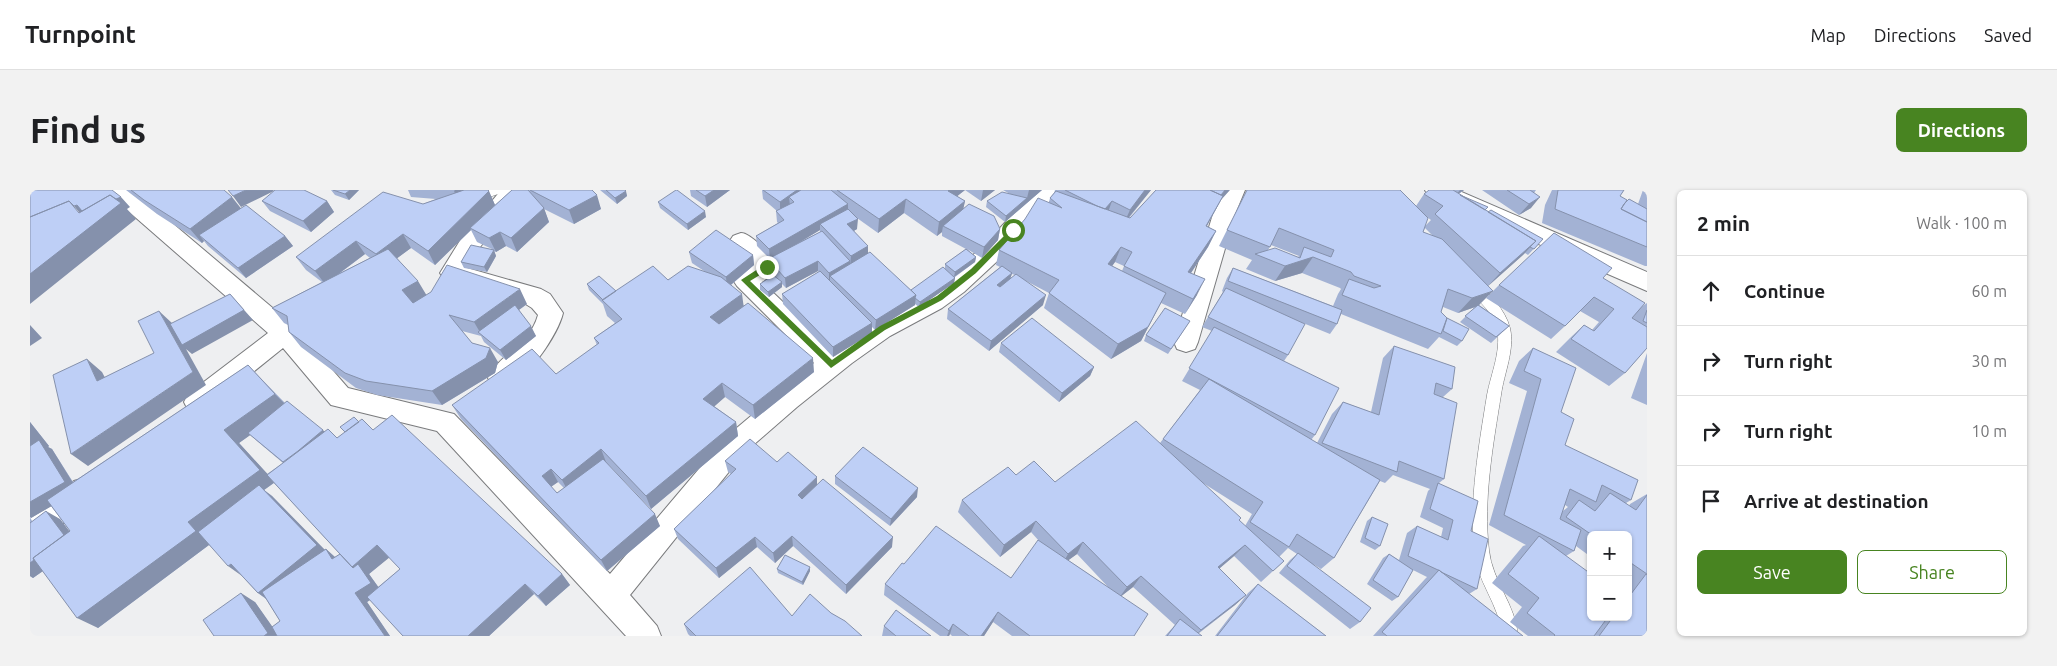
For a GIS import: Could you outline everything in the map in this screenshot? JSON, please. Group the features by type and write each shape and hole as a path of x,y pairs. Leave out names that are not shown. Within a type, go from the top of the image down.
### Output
{"street":[{"path":"119,190 286,333 340,397 452,416 646,636"},
{"path":"481,394 520,360 546,329 551,313 541,301 532,296 447,280 469,245 513,190"},
{"path":"611,596 735,445 739,424 882,328 940,298 974,271 1048,190"},
{"path":"1186,342 1224,214 1234,190"},
{"path":"1436,190 1647,282"},
{"path":"741,242 767,267 745,280 831,364"},
{"path":"178,417 286,333"},
{"path":"30,532 100,477"}],"lane":[{"path":"462,202 497,190"},
{"path":"1463,275 1501,320 1504,330 1505,346 1494,392 1488,438 1481,517 1481,552 1484,570 1507,618 1510,636"}],"building":[{"path":"30,190 112,190 121,197 116,199 110,195 82,211 77,205 74,206 69,201 30,217"},
{"path":"131,190 224,190 232,197 190,229"},
{"path":"228,190 246,190 233,196"},
{"path":"275,190 304,190 327,201 303,221 262,201"},
{"path":"333,190 350,190 345,194"},
{"path":"464,190 489,191 428,251 403,234 376,254 356,241 315,271 296,257 383,192 423,204"},
{"path":"512,190 528,190 544,208 511,238 500,232 489,238 470,228"},
{"path":"530,190 592,190 597,195 569,210"},
{"path":"606,190 625,190 626,191 615,198"},
{"path":"676,190 705,211 687,224 658,202"},
{"path":"696,190 714,190 705,196"},
{"path":"763,190 797,190 780,202"},
{"path":"801,190 831,190 848,204 769,249 756,236 784,220 776,211 794,202 789,197"},
{"path":"837,190 949,190 965,201 939,222 906,199 879,219"},
{"path":"1065,190 1145,190 1130,210 1112,201 1105,209"},
{"path":"1156,190 1210,190 1223,196 1206,226 1216,231 1188,272 1205,279 1193,299 1124,266 1132,252 1121,247 1108,264 1166,293 1148,327 1118,344 1049,293 1059,280 999,250 1025,219 1038,198 1062,208 1050,198 1056,191 1130,218"},
{"path":"1210,190 1225,190 1221,195"},
{"path":"1247,190 1400,190 1428,218 1423,232 1442,239 1493,291 1472,298 1448,289 1441,312 1447,318 1441,334 1342,295 1349,279 1374,288 1381,286 1313,257 1285,266 1255,254 1275,248 1300,258 1304,247 1331,257 1334,250 1279,228 1270,247 1227,230"},
{"path":"1429,190 1453,190 1536,241 1500,273 1435,214 1443,206 1424,194"},
{"path":"1507,190 1530,190 1540,197 1529,204"},
{"path":"1558,190 1624,190 1620,196 1627,200 1621,209 1647,222 1647,247 1555,209"},
{"path":"1002,192 1027,198 1006,216 987,201"},
{"path":"110,195 121,203 30,274 30,217 69,201 79,213"},
{"path":"1460,195 1488,207 1485,210"},
{"path":"1629,199 1647,209 1647,222 1621,209"},
{"path":"969,204 994,216 1000,229 984,247 943,226"},
{"path":"246,205 285,236 238,268 199,235"},
{"path":"848,209 858,219 847,224 868,246 851,256 820,224"},
{"path":"1491,210 1543,239 1534,249 1530,247 1536,241 1488,212"},
{"path":"716,230 753,255 726,277 689,252"},
{"path":"822,231 850,261 829,273 818,261 785,278 768,259"},
{"path":"1554,233 1612,268 1603,278 1645,303 1632,318 1647,327 1647,348 1625,373 1571,339 1584,325 1594,331 1614,309 1594,297 1565,326 1499,285"},
{"path":"471,245 494,250 484,267 461,262"},
{"path":"388,249 418,281 402,290 413,303 431,292 447,265 520,289 474,322 449,315 472,343 490,348 486,358 432,391 366,381 345,373 289,332 287,316 272,308"},
{"path":"966,249 976,257 955,272 945,264"},
{"path":"870,252 916,295 876,320 830,276"},
{"path":"653,266 668,280 688,266 721,277 742,294 710,317 719,324 748,303 813,358 753,405 722,383 703,399 736,422 646,496 601,449 562,480 551,469 542,476 557,493 603,459 655,514 601,560 452,405 532,349 556,374 599,343 594,338 622,319 602,300"},
{"path":"1002,266 1012,273 997,285 1000,287 1016,274 1046,295 991,341 948,309"},
{"path":"943,267 955,278 920,302 915,298 916,295 911,290"},
{"path":"1233,268 1342,310 1337,324 1228,281"},
{"path":"820,271 872,323 833,347 782,294"},
{"path":"773,275 782,282 768,292 760,284"},
{"path":"599,276 616,291 603,300 587,284"},
{"path":"1226,288 1305,324 1288,355 1208,317"},
{"path":"230,294 244,310 182,345 170,324"},
{"path":"515,305 531,326 500,350 478,332"},
{"path":"1478,305 1509,326 1496,337 1465,316"},
{"path":"1165,308 1190,321 1171,349 1146,335"},
{"path":"1647,310 1647,323 1643,321"},
{"path":"159,311 193,372 71,454 53,375 87,359 97,381 154,353 138,321"},
{"path":"1032,318 1094,367 1062,393 1001,343"},
{"path":"1447,318 1469,329 1462,341 1443,331"},
{"path":"1214,327 1339,388 1315,435 1189,368"},
{"path":"1394,346 1455,367 1452,389 1436,383 1434,394 1457,403 1444,479 1399,461 1397,472 1322,443 1343,402 1379,415"},
{"path":"1533,348 1576,368 1561,412 1574,419 1565,445 1638,480 1631,500 1602,485 1596,502 1570,489 1560,519 1581,530 1574,551 1504,515 1541,379 1524,371"},
{"path":"248,365 275,394 224,430 260,470 188,522 196,531 77,618 33,558 70,531 47,500"},
{"path":"1209,379 1380,480 1334,558 1297,534 1289,547 1250,522 1263,502 1163,439"},
{"path":"287,401 323,430 283,462 248,433"},
{"path":"392,415 562,574 538,596 525,584 468,636 403,636 367,597 400,569 377,545 352,567 267,475 328,429 337,438 362,419 373,430"},
{"path":"354,417 359,422 345,432 340,427"},
{"path":"1136,421 1241,518 1239,520 1284,561 1273,571 1245,545 1218,567 1246,595 1201,630 1141,576 1127,587 1083,542 1068,554 1036,521 1004,545 962,500 1008,467 1016,475 1034,461 1055,482"},
{"path":"750,439 777,462 788,452 817,477 798,495 802,499 823,479 893,537 846,585 792,536 773,553 755,537 716,568 674,529 736,469 725,461"},
{"path":"39,440 65,482 30,502 30,446"},
{"path":"863,447 918,488 891,519 835,476"},
{"path":"1438,483 1478,501 1471,531 1488,539 1477,589 1408,556 1417,526 1448,540 1453,520 1430,509"},
{"path":"259,485 317,545 258,593 231,564 228,566 198,532"},
{"path":"1610,493 1636,510 1647,495 1647,574 1632,564 1632,531 1587,532 1566,517 1579,500 1595,511"},
{"path":"46,511 64,535 33,558 34,560 30,563 30,523"},
{"path":"1372,517 1388,524 1380,546 1365,538"},
{"path":"936,526 1011,578 1038,540 1148,614 1134,636 1030,636 998,612 981,636 969,636 953,624 949,631 885,584"},
{"path":"1539,536 1587,571 1587,621 1605,621 1594,636 1554,636 1527,613 1539,598 1508,574"},
{"path":"326,549 332,559 340,554 353,568 358,564 371,583 355,593 385,636 277,636 272,627 280,621 262,592"},
{"path":"1298,553 1371,608 1360,622 1287,566"},
{"path":"1389,554 1413,570 1398,597 1373,580"},
{"path":"785,555 810,567 802,582 777,569"},
{"path":"750,567 792,616 810,594 831,613 845,621 862,636 696,636 684,624"},
{"path":"1439,570 1523,636 1387,636 1382,632"},
{"path":"1646,574 1647,636 1599,636 1610,621 1632,621 1632,593"},
{"path":"1258,584 1326,636 1217,636"},
{"path":"241,593 268,633 264,636 214,636 203,620"},
{"path":"896,610 931,636 896,636 884,626"},
{"path":"1180,619 1202,636 1167,636"}],"route":[{"path":"767,267 745,280 831,364 882,328 940,298 974,271 1013,230"}]}
